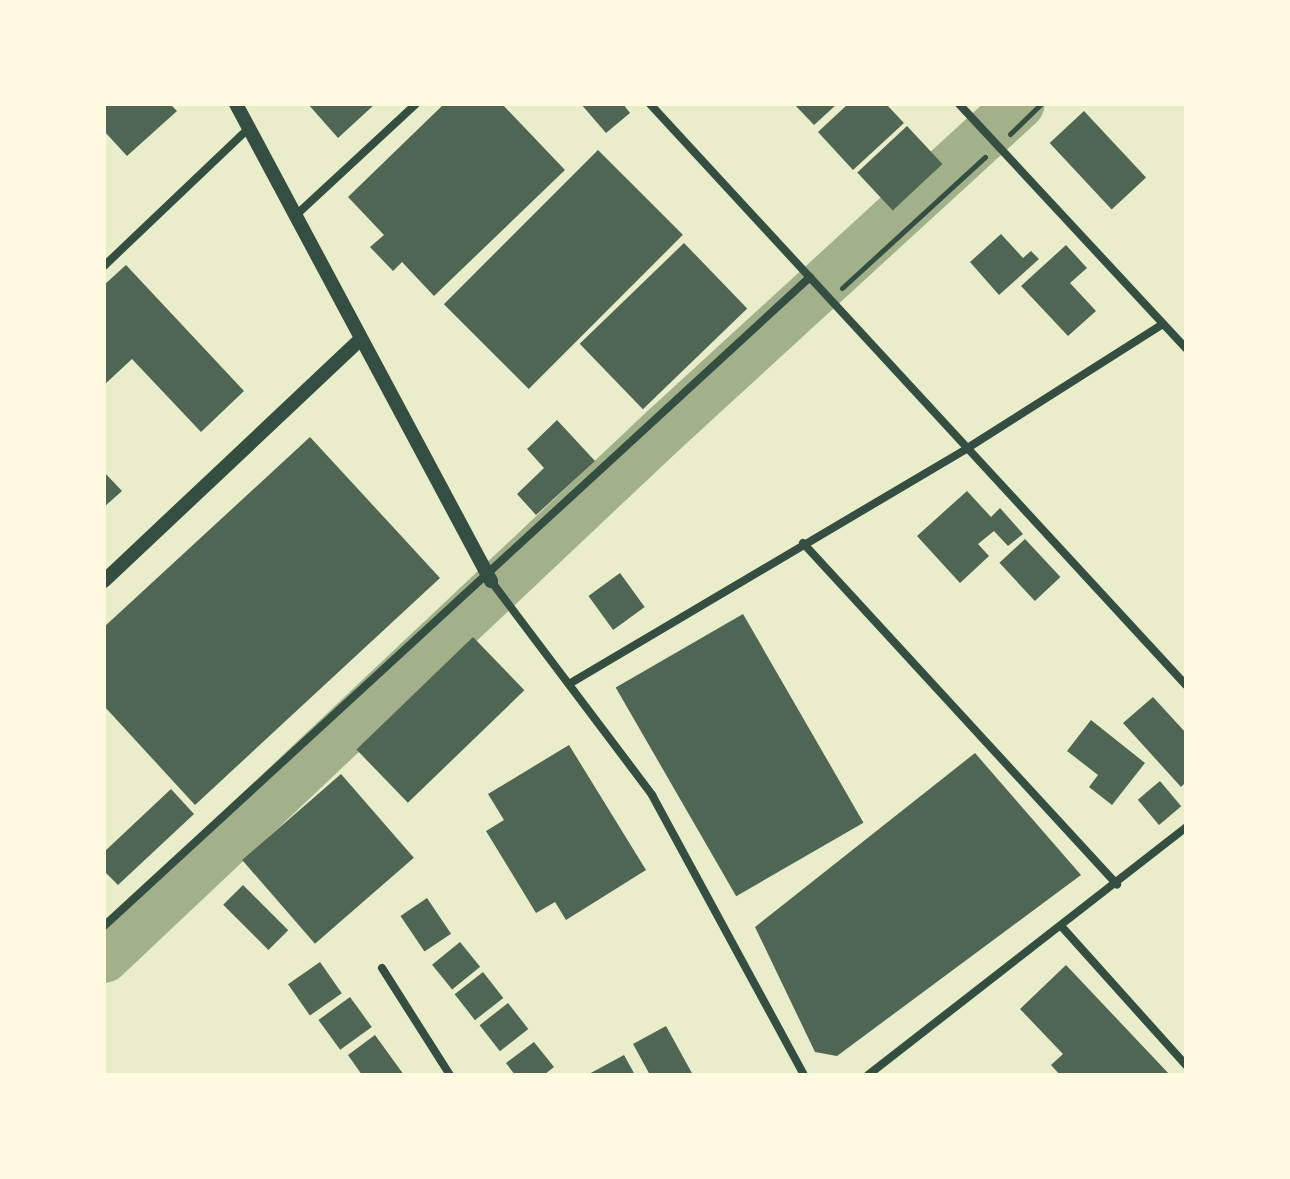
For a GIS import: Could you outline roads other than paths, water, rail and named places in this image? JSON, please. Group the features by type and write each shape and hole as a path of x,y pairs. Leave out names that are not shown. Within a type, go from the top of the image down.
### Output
{"street":[{"path":"236,104 359,341 490,578 652,795 804,1075"},
{"path":"295,216 416,104"},
{"path":"650,104 1186,685"},
{"path":"959,104 1186,348"},
{"path":"104,266 249,128"},
{"path":"104,926 490,578 812,280"},
{"path":"569,684 966,449 1163,324"},
{"path":"104,580 359,341"},
{"path":"803,543 1117,885"},
{"path":"868,1075 1117,885 1186,827"},
{"path":"1062,927 1186,1065"},
{"path":"382,968 450,1075"}],"waterway":[{"path":"104,958 665,429 1020,104"}]}
